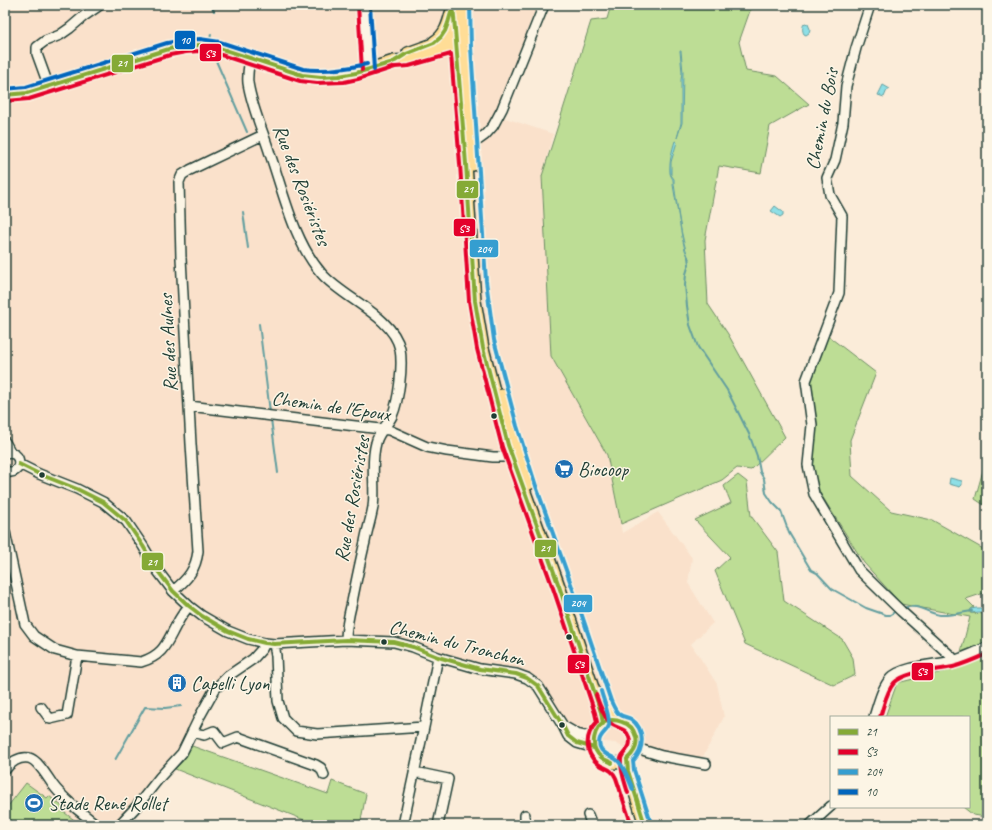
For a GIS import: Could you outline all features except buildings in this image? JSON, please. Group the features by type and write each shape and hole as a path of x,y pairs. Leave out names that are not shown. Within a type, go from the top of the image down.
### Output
{"main road":[{"path":"457,5 468,142 466,164 472,257 477,315 483,348 511,457 560,589 601,712 603,724"},
{"path":"428,45 440,38 457,5"},
{"path":"5,95 27,93 169,49 185,46 219,48 302,75 317,77 343,76 368,70 394,61 406,54 428,45 447,39 459,41"},
{"path":"394,61 408,60 445,49 459,41"},
{"path":"511,457 530,488 605,703 608,710 617,720"},
{"path":"617,720 626,723 633,731 636,736 636,748 627,760 612,763 601,758 594,748 593,741 598,728 610,721 617,720"},
{"path":"627,760 628,771 645,825"},
{"path":"612,763 621,774 638,825"}],"street":[{"path":"49,87 37,54 38,47 45,41 70,28 100,5"},
{"path":"364,5 368,70"},
{"path":"468,142 478,140 493,126 502,109 544,5"},
{"name":"Chemin du Bois","path":"870,5 856,48 846,86 843,123 836,160 827,178 830,195 842,216 839,293 806,380 812,425 808,465 814,494 859,570 954,660"},
{"name":"Rue des Rosiéristes","path":"250,58 247,74 248,84 263,135 291,217 305,250 311,261 330,282 382,321 392,331 400,349 401,368 398,392 392,417 376,441 374,452 374,492 372,509 347,628 346,640"},
{"name":"Rue des Aulnes","path":"173,591 188,577 193,570 197,560 198,551 181,258 179,182 182,175 190,170 263,135"},
{"name":"Chemin de l'Epoux","path":"189,406 383,429 393,431 427,447 493,457 511,457"},
{"path":"5,442 8,454 16,456 19,460 11,471"},
{"name":"Chemin du Tronchon","path":"11,471 47,477 77,489 103,502 126,521 157,570 173,591 189,606 211,622 228,631 248,639 270,643 346,640 394,642 480,669 516,674 527,678 538,686 564,726 568,736 577,743 594,748"},
{"path":"5,532 25,624 34,636 55,650 76,656 141,662 149,660 156,656 166,645 181,616 189,606"},
{"path":"270,643 278,701 283,718 296,731 317,734 424,727"},
{"path":"119,825 182,753 218,685 228,676 253,659 270,643"},
{"path":"874,716 885,685 891,677 899,672 954,660 987,647"},
{"path":"40,707 50,719 67,715 76,656"},
{"path":"403,825 438,657"},
{"name":"Chemin du Tronchon","path":"564,726 577,734 585,736 595,734"},
{"path":"192,732 204,735 214,731 223,743 238,737 316,765 321,768 324,775"},
{"path":"636,748 662,756 706,764"},
{"path":"5,770 10,763 18,759 29,758 38,764 54,787 64,797 98,825"},
{"path":"415,772 448,779 438,825"},
{"path":"810,825 830,807"},
{"path":"525,815 525,825"},
{"path":"588,815 592,825"}],"shaded area":[{"path":"5,5 537,5 496,115 553,134 542,176 551,356 607,455 622,533 658,512 692,558 688,583 713,623 691,644 717,684 724,717 698,766 641,757 615,743 576,739 527,678 392,640 289,643 219,681 176,757 117,825 5,825"}],"green space":[{"path":"611,5 752,5 739,42 746,71 777,76 809,104 770,126 761,173 719,166 705,240 708,304 728,334 785,437 751,470 737,468 722,480 621,524 607,455 551,356 542,176 591,21 607,19"},
{"path":"828,336 876,373 850,440 852,476 891,511 932,520 985,550 987,540 987,592 966,599 974,607 971,609 970,613 987,614 987,642 961,652 970,617 901,604 864,563 820,493 812,465 817,424 811,381"},
{"path":"987,456 987,507 975,499"},
{"path":"738,475 747,482 751,516 778,552 784,601 842,639 853,658 855,675 834,685 745,644 715,571 730,557 695,520 731,503 724,486"},
{"path":"987,655 987,817 973,815 964,808 970,808 970,716 885,716 897,683 955,669"},
{"path":"192,746 328,794 332,781 366,794 360,825 317,825 175,769 183,761"},
{"name":"Stade René Rollet","path":"26,783 47,798 49,796 63,807 61,810 81,825 5,825 5,810"}],"water":[{"path":"805,23 808,24 810,29 809,33 806,35 804,34 803,30 803,25"},
{"path":"680,51 683,72 682,123 677,138 681,123 682,72"},
{"path":"883,85 890,89 887,90 884,97 878,95"},
{"path":"675,141 677,142 671,162 671,175 674,179 681,231 689,259 685,250 682,237 673,185 673,181 670,173 671,157"},
{"path":"775,206 783,212 783,215 780,217 771,211"},
{"path":"950,478 962,481 962,485 960,487 949,484"},
{"path":"987,608 987,613 971,613 971,609"}],"waterway":[{"path":"211,5 214,11"},
{"path":"210,40 211,34"},
{"path":"214,56 247,132"},
{"path":"243,212 248,248"},
{"path":"688,257 689,264 685,285 687,306 690,325 698,347 727,390 749,434 757,456 760,472 764,479 766,493 781,511 789,533 811,570 817,573 832,589 866,608 886,615 890,615 896,611"},
{"path":"259,324 270,412"},
{"path":"271,419 278,473"},
{"path":"903,608 918,607 940,615 972,611"},
{"path":"115,760 145,707 165,708 181,706"}],"transit line":[{"name":"S3","path":"358,5 362,70"},
{"name":"10","path":"370,5 374,70"},
{"name":"21","path":"453,5 475,301 483,348 508,445 560,589 601,712 603,724"},
{"name":"204","path":"470,5 471,47 486,281 494,340 517,426 536,486 611,701 618,713 636,723 641,734 642,739 640,751 633,761 634,770 651,823"},
{"name":"21","path":"5,95 27,93 169,49 200,45 219,48 302,75 321,77 356,73 390,63 406,54 434,43 445,31 452,9"},
{"name":"10","path":"5,89 26,87 167,43 184,40 200,39 220,42 303,69 335,70 367,64"},
{"name":"S3","path":"6,101 29,99 170,55 186,52 200,51 218,54 300,81 317,83 344,82 358,79 395,67 409,66 451,54 469,301 477,349 502,447 554,591 595,713 597,722 588,737 588,748 593,759 600,765 610,770 616,778 632,825"},
{"name":"21","path":"19,464 103,502 126,521 157,570 173,591 202,616 228,631 248,639 274,644 346,640 394,642 480,669 516,674 527,678 538,686 568,736 577,743 594,748"},
{"name":"S3","path":"880,716 889,691 894,683 900,679 914,673 957,666 987,654"},
{"name":"204","path":"601,691 609,725 600,739 600,747 603,752 617,760 621,765 633,790"},
{"name":"S3","path":"596,695 610,723 626,731 629,737 630,744 621,759 621,768 628,793"},
{"name":"21","path":"612,763 602,758 597,753 594,743 594,738 598,728 609,720 616,720 625,723 634,732 636,737 636,746 632,754 627,759"},
{"name":"21","path":"627,759 628,771 645,825"}],"place":[{"name":"Biocoop","path":"564,469"},
{"name":"Capelli Lyon","path":"177,683"},
{"name":"Stade René Rollet","path":"34,803"}]}
